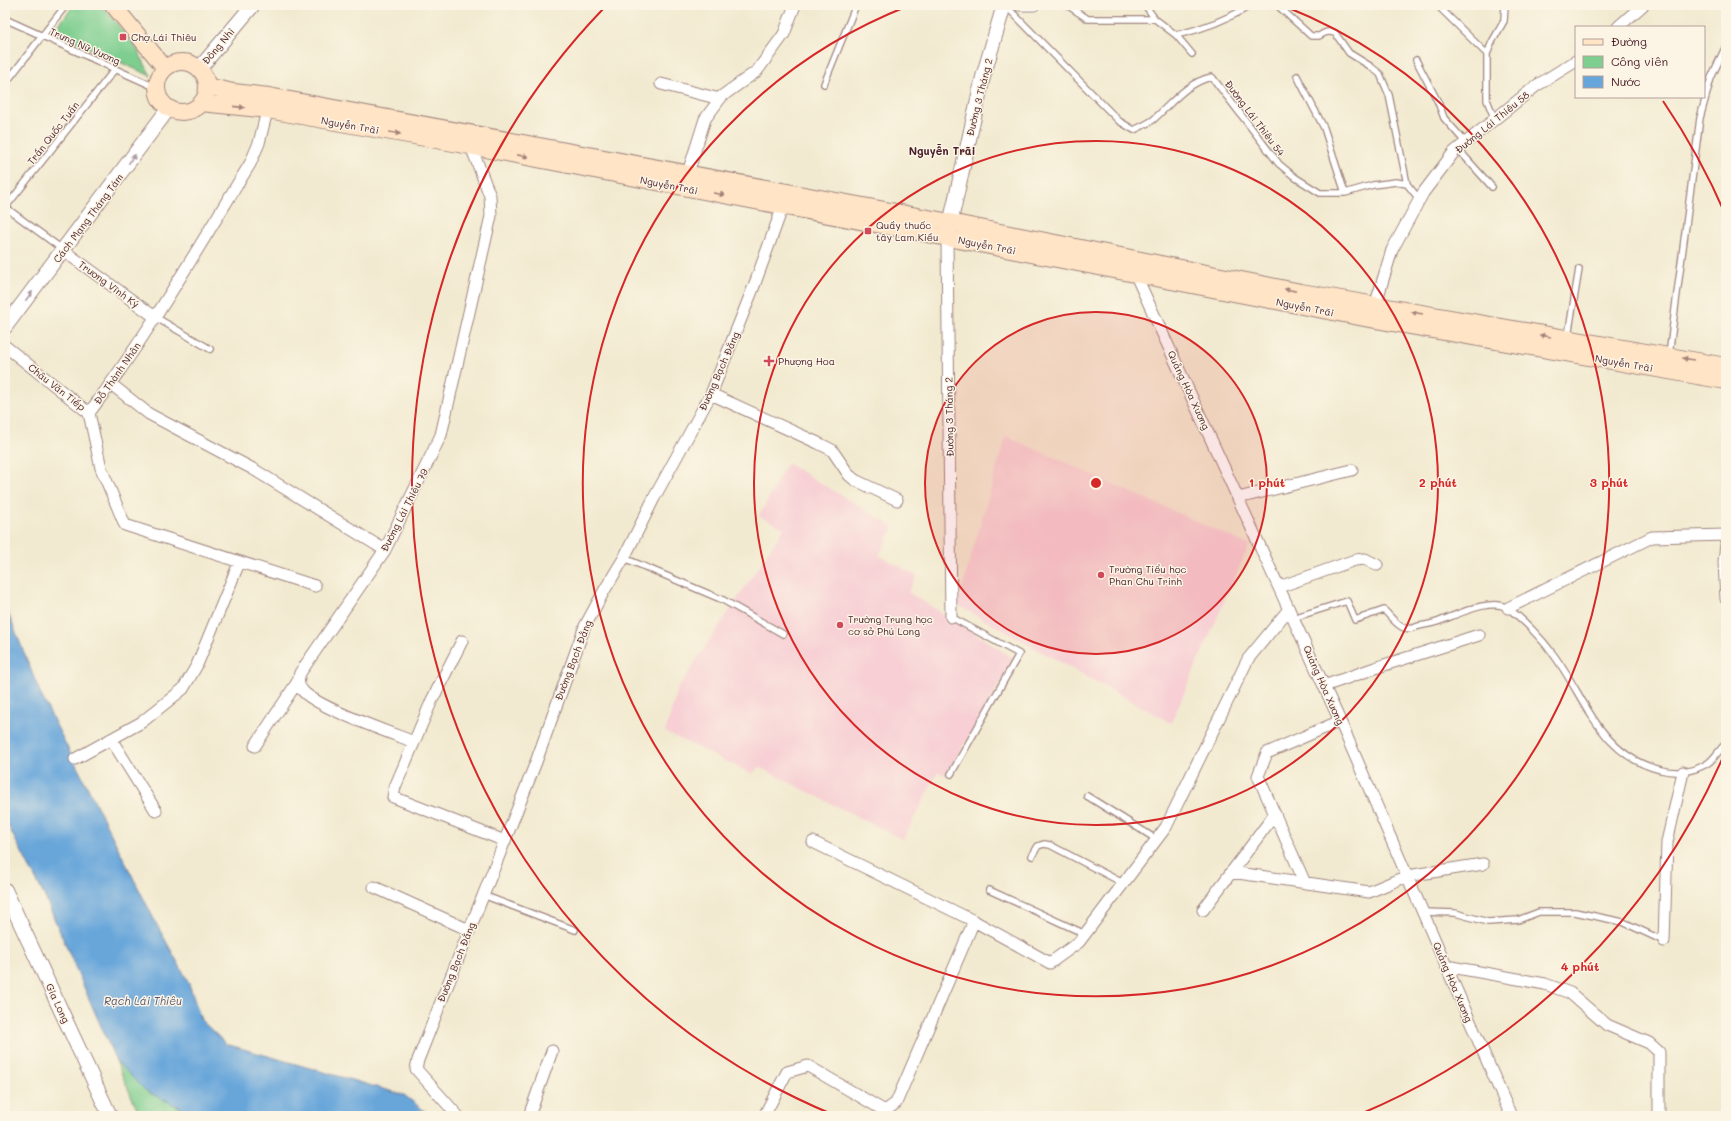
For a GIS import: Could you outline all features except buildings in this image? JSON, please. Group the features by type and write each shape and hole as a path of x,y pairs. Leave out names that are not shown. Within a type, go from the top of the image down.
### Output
{"main road":[{"path":"113,5 165,68"},
{"path":"178,62 193,64 199,69 203,73 207,86 201,103 186,111 177,111 169,108 163,103 159,96 157,81 165,68 178,62"},
{"name":"Nguyễn Trãi","path":"207,86 269,103 468,139 686,181 950,222 1375,306 1466,329 1567,339 1726,366"},
{"name":"Nguyễn Trãi","path":"201,103 269,103"},
{"name":"Nguyễn Trãi","path":"686,181 783,206 947,238 1136,274 1466,329 1726,381"}],"street":[{"name":"Đông Nhì","path":"199,69 253,5"},
{"path":"686,181 705,119 722,96 757,71 784,34 795,5"},
{"path":"1019,5 1034,5"},
{"path":"1619,26 1643,5"},
{"name":"Đường 3 Tháng 2","path":"951,617 947,238 983,77 1004,6"},
{"name":"Đường Lái Thiêu 58","path":"1375,306 1392,250 1423,193 1462,146 1536,86 1575,62"},
{"path":"661,84 720,100"},
{"name":"Đỗ Thành Nhân","path":"269,103 259,143 250,164 155,317 111,384 89,412 101,468 125,525 191,545 239,563 315,586"},
{"name":"Cách Mạng Tháng Tám","path":"5,327 64,251 169,108"},
{"name":"Đường Lái Thiêu 79","path":"255,746 298,681 300,673 385,550 441,434 491,216 490,196 468,139"},
{"name":"Đường Bạch Đằng","path":"458,1116 416,1069 418,1060 536,762 585,626 624,558 654,498 711,394 754,286 783,206"},
{"name":"Trương Vĩnh Ký","path":"64,251 155,317"},
{"name":"Quảng Hòa Xương","path":"1128,258 1340,721 1511,1116"},
{"name":"Châu Văn Tiếp","path":"5,346 89,412"},
{"path":"111,384 150,414 253,469 385,550"},
{"path":"711,394 832,450 849,475 855,480 881,494 897,500"},
{"path":"1238,498 1352,470"},
{"path":"1508,608 1652,537 1726,535"},
{"path":"1726,544 1724,562 1726,599"},
{"path":"1279,587 1354,560 1365,559 1377,565"},
{"path":"75,759 142,722 183,688 197,665 239,563"},
{"path":"814,842 974,921 1050,963 1079,942 1166,827 1248,659 1291,613"},
{"path":"1324,686 1479,635"},
{"path":"462,640 432,700 395,787 394,797 504,841"},
{"path":"298,681 301,690 312,699 339,712 414,742"},
{"path":"1304,883 1258,776 1267,753 1340,721"},
{"path":"111,739 156,810"},
{"path":"1664,941 1667,842 1683,772"},
{"path":"1203,910 1275,814"},
{"path":"1231,872 1369,892 1407,876 1483,864"},
{"path":"374,887 469,930"},
{"name":"Gia Long","path":"5,890 110,1116"},
{"path":"764,1116 787,1072 808,1066 886,1111 896,1103 974,921"},
{"path":"1446,966 1545,984 1570,993 1607,1025 1649,1043 1659,1052 1659,1116"},
{"path":"529,1116 552,1051"}],"lane":[{"path":"5,84 66,5"},
{"path":"824,84 856,5"},
{"path":"1067,5 1088,19 1155,19"},
{"path":"1145,5 1155,19 1176,35 1192,54"},
{"path":"1176,35 1195,31 1232,16 1252,5"},
{"path":"1277,5 1311,36 1318,36 1329,31 1335,33 1349,53 1380,74 1389,95 1407,184 1419,200"},
{"path":"1437,5 1487,54"},
{"path":"1495,120 1487,100 1487,54 1504,21 1505,5"},
{"name":"Đường Lái Thiêu 54","path":"1004,6 1119,121 1134,130 1151,121 1178,96 1202,79 1212,78 1279,164 1320,193 1345,193 1374,185 1396,182 1407,184"},
{"name":"Trưng Nữ Vương","path":"5,19 157,88"},
{"path":"1668,356 1700,118 1711,78 1726,46"},
{"path":"1416,60 1438,102 1444,118 1462,146 1492,187"},
{"name":"Trần Quốc Tuấn","path":"5,207 115,69"},
{"path":"1297,76 1324,128 1345,193"},
{"name":"Trương Vĩnh Ký","path":"5,207 64,251"},
{"path":"1567,339 1579,270"},
{"path":"155,317 210,349"},
{"path":"624,558 723,600 783,634"},
{"path":"1291,613 1347,600 1354,620 1384,610 1402,628 1410,628 1437,622 1466,611 1489,605 1501,605 1508,608 1542,640 1554,654 1598,726 1623,754 1652,768 1665,771 1683,772 1708,763 1726,743"},
{"name":"Đường 3 Tháng 2","path":"951,617 1019,654 951,774"},
{"path":"1087,796 1156,839"},
{"path":"1032,856 1038,846 1050,845 1123,883"},
{"path":"989,890 1085,934"},
{"path":"483,895 575,930"},
{"path":"1423,912 1455,913 1488,922 1518,920 1539,912 1575,912 1623,922 1664,941"}],"shaded area":[{"name":"Trường Tiểu học Phan Chu Trinh","path":"1006,436 1249,545 1171,723 957,605"},
{"name":"Trường Trung học cơ sở Phú Long","path":"787,463 894,527 879,555 917,576 908,592 1015,659 946,775 938,772 903,840 759,767 752,774 665,732 678,688 784,528 759,516"}],"green space":[{"path":"74,5 102,5 137,49 151,76 58,33 60,23"},
{"path":"116,1061 146,1091 198,1116 140,1116"}],"water":[{"name":"Rạch Lái Thiêu","path":"5,605 41,695 157,925 188,981 201,1020 226,1044 404,1095 431,1116 198,1116 146,1091 116,1061 44,895 5,820"}],"place":[{"name":"Chợ Lái Thiêu","path":"123,37"},
{"name":"Quầy thuốc tây Lam Kiều","path":"868,231"},
{"name":"Phượng Hoa","path":"769,361"},
{"name":"Trường Tiểu học Phan Chu Trinh","path":"1101,575"},
{"name":"Trường Trung học cơ sở Phú Long","path":"840,625"}],"district":[{"name":"Nguyễn Trãi","path":"942,151"}]}
